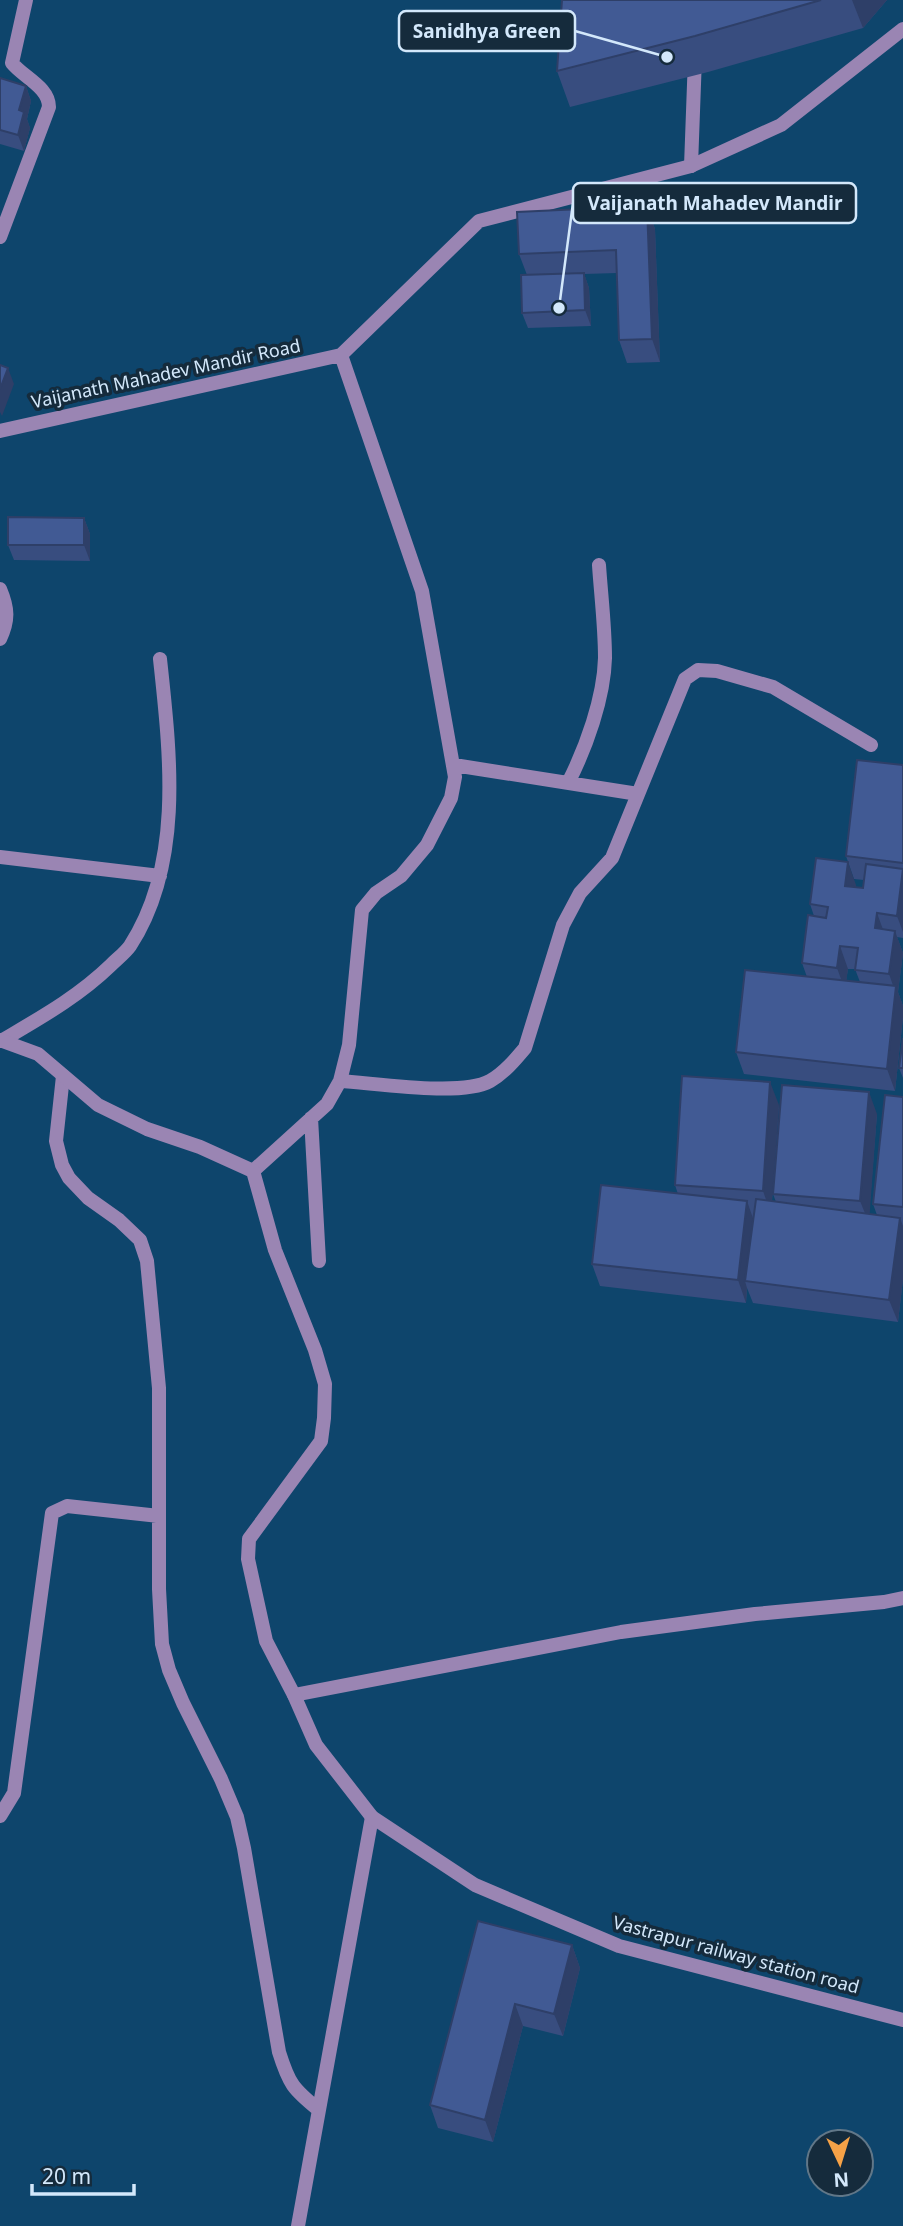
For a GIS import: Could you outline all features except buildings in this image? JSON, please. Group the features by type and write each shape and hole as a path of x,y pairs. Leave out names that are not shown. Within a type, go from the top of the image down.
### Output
{"street":[{"path":"0,237 49,107 49,102 37,85 12,62 26,0"},
{"path":"1,1041 38,1054 98,1105 147,1129 200,1147 253,1171 327,1104 340,1081 349,1045 362,910 376,894 401,876 427,845 451,798 455,778 422,591 341,355 479,221 691,166 781,125 903,29"},
{"path":"691,166 696,37"},
{"name":"Vaijanath Mahadev Mandir Road","path":"0,430 341,355"},
{"path":"568,783 583,753 595,712 605,659 599,565"},
{"path":"0,589 8,615 0,639"},
{"path":"1,1041 66,1003 129,948 154,894 166,841 169,747 160,659"},
{"path":"340,1081 460,1089 488,1082 512,1064 525,1048 572,906 612,858 685,679 698,670 717,671 773,687 871,745"},
{"path":"454,765 638,794"},
{"path":"0,857 160,876"},
{"path":"63,1076 56,1141 62,1165 69,1178 88,1198 140,1240 146,1261 159,1388 159,1603 162,1644 169,1670 237,1817 279,2052 287,2078 296,2092 319,2109"},
{"path":"311,1118 318,1261"},
{"name":"Vastrapur railway station road","path":"253,1171 275,1250 315,1350 325,1384 321,1441 249,1539 248,1559 266,1641 316,1745 372,1817 475,1885 619,1946 903,2020"},
{"path":"0,1816 14,1793 52,1513 67,1506 159,1516"},
{"path":"294,1695 621,1632 903,1598"},
{"path":"298,2226 372,1817"}],"place":[{"name":"Sanidhya Green","path":"667,57"},
{"name":"Vaijanath Mahadev Mandir","path":"559,308"}]}
